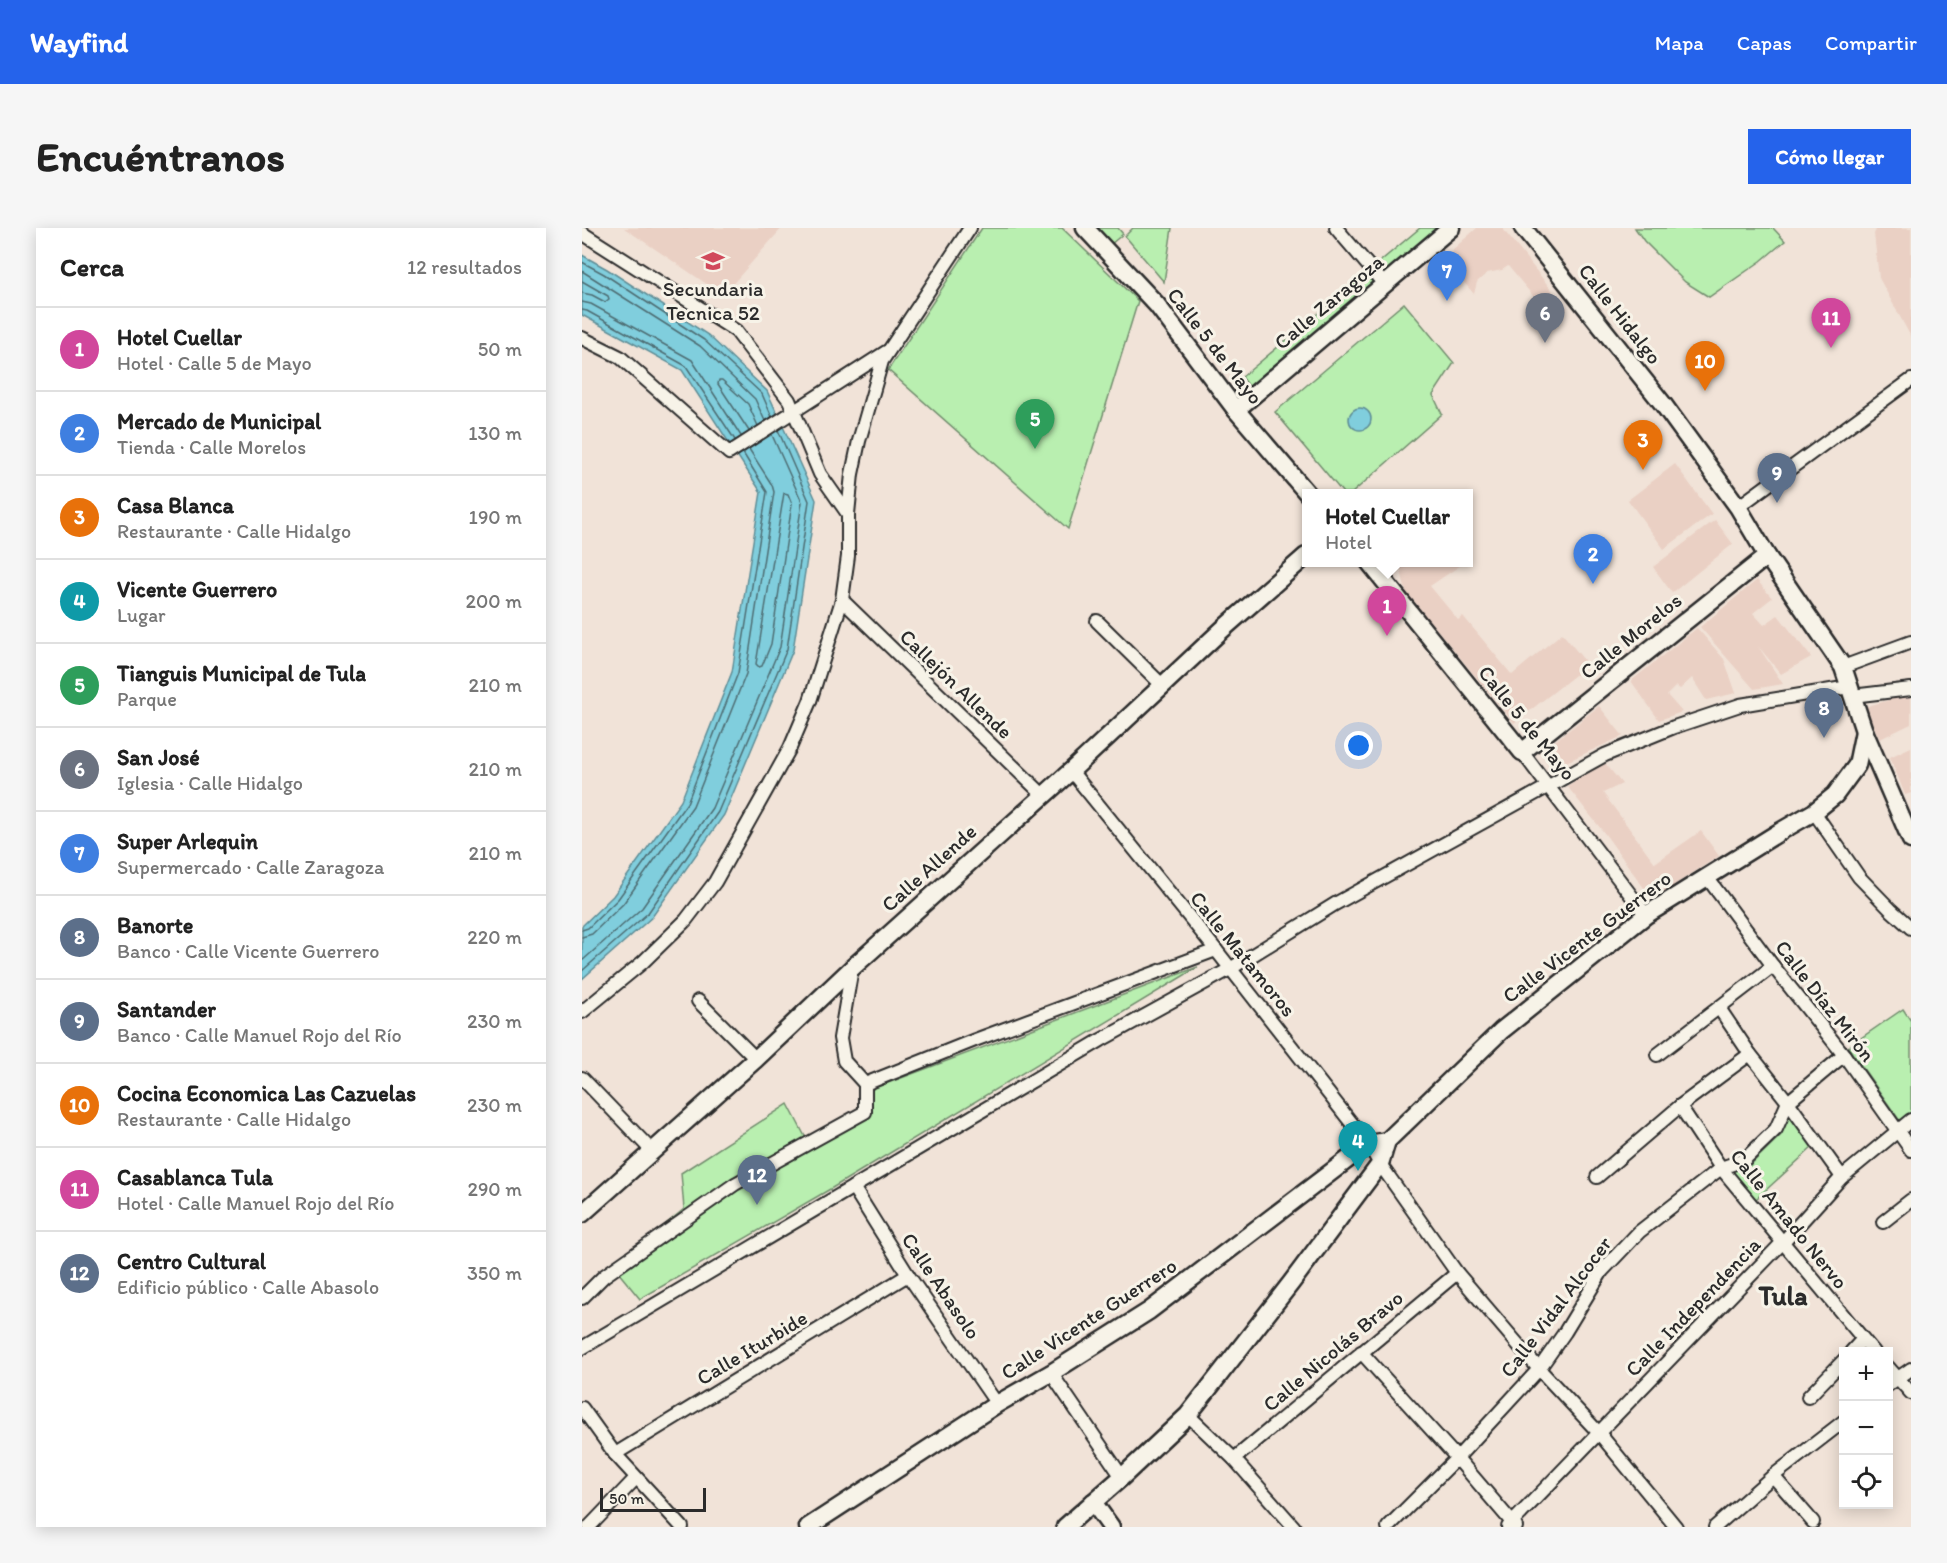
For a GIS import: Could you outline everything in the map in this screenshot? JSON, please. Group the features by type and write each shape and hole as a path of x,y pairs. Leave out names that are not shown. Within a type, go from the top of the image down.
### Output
{"main road":[{"name":"Calle 5 de Mayo","path":"1085,228 1157,305 1236,410 1304,489"},
{"name":"Calle Zaragoza","path":"1236,410 1451,228"},
{"name":"Calle Hidalgo","path":"1523,228 1663,404 1738,507 1767,556 1843,667 1864,731 1911,840"},
{"name":"Calle Morelos","path":"1522,752 1767,556"},
{"name":"Calle Allende","path":"582,1214 756,1059 852,968 1071,771 1161,684 1302,560"},
{"name":"Calle 5 de Mayo","path":"1373,567 1522,752"},
{"name":"Calle Vicente Guerrero","path":"808,1527 997,1404 1149,1311 1368,1144 1386,1141 1501,1031 1646,915 1706,876 1814,812 1835,795 1857,765 1864,731"},
{"path":"1065,1527 1188,1415 1291,1284 1380,1164 1386,1141"},
{"path":"1093,1502 1111,1527"}],"street":[{"path":"582,1012 643,962 686,920 715,882 790,748 810,701 842,600 848,556 848,514 852,474 882,361 970,228"},
{"path":"1336,228 1384,284"},
{"path":"582,233 736,332 789,400 790,414 819,474 848,514"},
{"path":"582,338 620,357 729,453 889,350"},
{"path":"1738,507 1901,385 1911,380"},
{"name":"Callejón Allende","path":"842,600 1043,795"},
{"path":"1097,621 1161,684"},
{"path":"1843,667 1911,642"},
{"path":"582,1348 1101,1040 1230,969 1335,904 1605,755 1674,727 1740,705 1851,691 1911,689"},
{"name":"Calle 5 de Mayo","path":"1522,752 1646,915"},
{"name":"Calle Matamoros","path":"1071,771 1216,950 1368,1144 1457,1274 1539,1369 1599,1433 1676,1527"},
{"path":"1814,812 1859,877 1911,928"},
{"name":"Calle Díaz Mirón","path":"1706,876 1773,966 1844,1055 1911,1150"},
{"path":"865,1084 975,1040 1216,950"},
{"path":"1657,1055 1773,966"},
{"path":"582,1298 604,1276 735,1184 866,1112 865,1084 844,1061 840,1038 852,968"},
{"path":"698,1001 756,1059"},
{"path":"1719,1008 1750,1054 1842,1177"},
{"path":"1597,1177 1680,1106 1750,1054"},
{"name":"Calle Vidal Alcocer","path":"1389,1527 1539,1369 1565,1332 1602,1271 1640,1232 1721,1168 1744,1160 1776,1129 1788,1102 1844,1055"},
{"path":"582,1078 653,1152"},
{"name":"Calle Amado Nervo","path":"1680,1106 1721,1168 1869,1347"},
{"name":"Calle Independencia","path":"1512,1526 1842,1177 1911,1120"},
{"name":"Calle Abasolo","path":"853,1187 908,1275 997,1404"},
{"path":"1883,1222 1911,1200"},
{"name":"Calle Nicolás Bravo","path":"1234,1459 1457,1274"},
{"name":"Calle Iturbide","path":"615,1454 908,1275"},
{"path":"1856,1347 1862,1340"},
{"path":"1361,1352 1456,1458 1512,1526"},
{"path":"1808,1397 1839,1365"},
{"path":"1911,1369 1894,1381 1911,1393"},
{"path":"1051,1373 1122,1477"},
{"path":"582,1408 615,1454 682,1527"},
{"path":"1188,1415 1234,1459 1294,1527"},
{"path":"1715,1527 1773,1476 1839,1424"},
{"path":"1773,1476 1813,1522"},
{"path":"589,1527 636,1478"}],"shaded area":[{"name":"Secundaria Tecnica 52","path":"624,228 782,228 723,295"},
{"path":"1477,228 1502,228 1567,309 1554,321 1508,266 1502,270 1487,273 1477,282 1474,294 1443,258"},
{"path":"1877,228 1911,228 1911,337 1879,278 1874,234"},
{"path":"1675,464 1712,514 1664,549 1628,500"},
{"path":"1715,520 1733,544 1672,593 1653,567"},
{"path":"1400,567 1458,567 1430,586 1458,620 1463,616 1512,675 1562,633 1588,665 1514,723 1406,592"},
{"path":"1757,580 1772,598 1753,613 1764,625 1778,615 1811,657 1781,674 1758,646 1783,684 1754,689 1700,627"},
{"path":"1697,628 1724,659 1736,693 1706,700 1692,678 1680,689 1676,686 1667,695 1682,712 1659,720 1631,681"},
{"path":"1911,697 1911,724 1880,739 1864,707"},
{"path":"1599,706 1623,736 1564,763 1550,745"},
{"path":"1911,747 1911,793 1905,795 1890,757"},
{"path":"1605,763 1622,784 1603,793 1655,863 1701,831 1719,856 1652,899 1567,786"}],"green space":[{"path":"982,228 1062,228 1138,301 1068,529 888,370"},
{"path":"1096,228 1118,228 1123,234 1111,244"},
{"path":"1133,228 1172,228 1164,282 1125,236"},
{"path":"1420,228 1445,228 1251,389 1242,377"},
{"path":"1635,228 1773,228 1785,241 1761,261 1709,297 1685,282 1644,241"},
{"path":"1404,303 1454,363 1433,395 1442,414 1357,489 1340,489 1275,412"},
{"path":"1198,967 832,1188 640,1299 614,1267 684,1209 681,1173 788,1104 810,1146 870,1113 869,1090"},
{"path":"1903,1009 1911,1021 1911,1113 1900,1121 1848,1047"},
{"path":"1788,1114 1813,1147 1755,1200 1732,1171 1750,1165 1781,1135"}],"water":[{"path":"582,255 708,335 767,391 816,500 793,650 724,815 652,917 582,979 582,926 613,896 681,801 732,672 761,492 682,370 582,315"},
{"path":"1360,408 1368,411 1371,419 1368,427 1360,430 1352,427 1349,419 1352,411"}],"place":[{"name":"Secundaria Tecnica 52","path":"713,261"},
{"name":"Super Arlequin","path":"1447,301"},
{"name":"San José","path":"1545,343"},
{"name":"Casablanca Tula","path":"1831,348"},
{"name":"Cocina Economica Las Cazuelas","path":"1705,391"},
{"name":"Tianguis Municipal de Tula","path":"1035,449"},
{"name":"Casa Blanca","path":"1643,470"},
{"name":"Santander","path":"1777,503"},
{"name":"Mercado de Municipal","path":"1593,584"},
{"name":"Hotel Cuellar","path":"1387,636"},
{"name":"Banorte","path":"1824,738"},
{"name":"Vicente Guerrero","path":"1358,1171"},
{"name":"Centro Cultural","path":"757,1205"}],"district":[{"name":"Tula","path":"1783,1296"}]}
